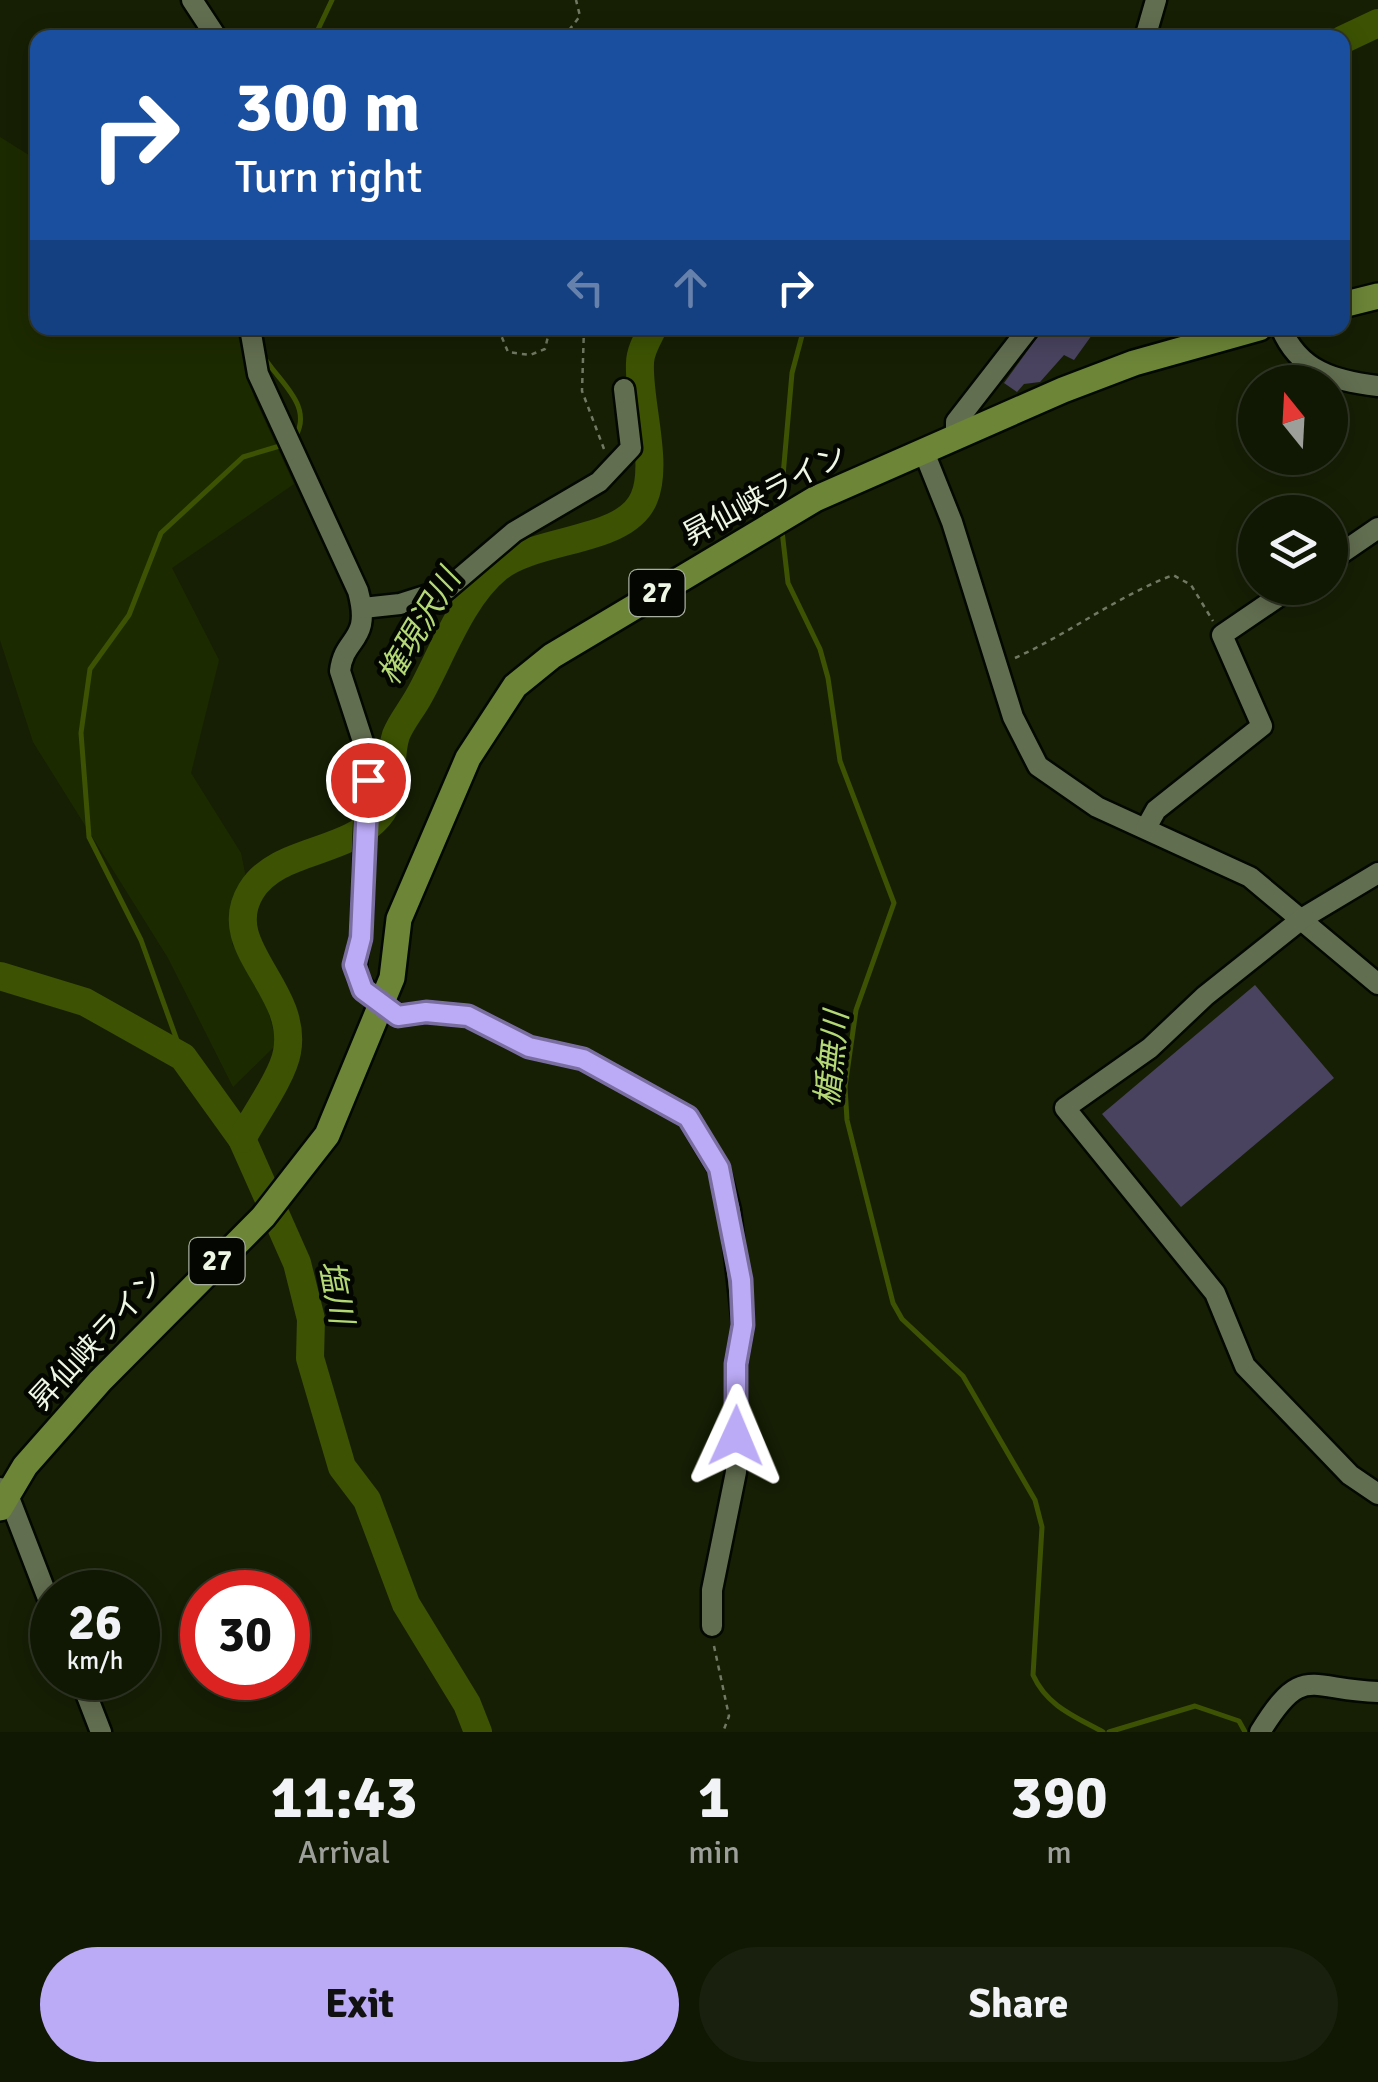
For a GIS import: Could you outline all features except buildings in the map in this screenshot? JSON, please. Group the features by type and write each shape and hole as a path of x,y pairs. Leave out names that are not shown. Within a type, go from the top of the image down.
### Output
{"main road":[{"path":"1350,303 1378,296"},
{"name":"昇仙峡ライン","path":"3,1497 25,1466 100,1381 264,1218 327,1135 392,978 398,920 425,851 468,758 515,686 552,656 815,498 1134,363 1235,335"}],"street":[{"path":"192,0 212,30"},
{"path":"1147,30 1156,0"},
{"path":"251,335 258,374 362,608 363,628 341,662 340,671 368,757 361,938 354,965 363,990 398,1016 426,1012 468,1016 529,1047 583,1059 618,1075 688,1117 719,1168 741,1280 743,1325 736,1364 736,1472 712,1590 712,1626"},
{"path":"956,436 956,422 1024,335"},
{"path":"1285,335 1300,361 1337,381 1378,386"},
{"path":"362,608 413,602 446,590 514,532 600,482 631,448 624,389"},
{"path":"924,452 1000,666 1013,717 1038,766 1097,807 1250,877 1378,984"},
{"path":"1348,549 1378,528"},
{"path":"1146,828 1156,810 1262,726 1222,635 1266,605"},
{"path":"1378,874 1303,918 1205,996 1150,1048 1065,1108 1215,1293 1244,1366 1350,1475 1378,1494"},
{"path":"3,1497 35,1570"},
{"path":"1264,1731 1286,1694 1296,1687 1311,1684 1378,1692"},
{"path":"89,1700 101,1732"}],"path":[{"path":"569,30 580,16 576,0"},
{"path":"501,335 508,352 530,355 545,349 548,335"},
{"path":"584,335 582,391 614,468"},
{"path":"1000,666 1071,632 1109,603 1172,574 1191,586 1222,635"},
{"path":"712,1626 715,1661 729,1716 723,1732"}],"green space":[{"path":"0,137 30,156 30,335 238,335 254,397 294,484 172,568 219,660 191,773 241,853 246,878 232,917 232,944 261,985 277,1044 233,1087 168,958 33,742 0,640"}],"waterway":[{"path":"318,30 332,0"},
{"name":"権現沢川","path":"1350,36 1378,23"},
{"name":"権現沢川","path":"242,1139 284,1062 288,1029 282,1008 244,931 243,911 251,891 277,867 349,838 379,816 388,797 398,730 463,611 485,580 515,558 600,532 634,513 648,484 649,450 640,363 650,335"},
{"name":"楯無川","path":"780,510 792,373 802,335"},
{"path":"263,355 297,404 299,428 293,440"},
{"path":"183,1057 141,940 89,837 81,733 90,669 129,615 161,533 243,457 283,445"},
{"name":"楯無川","path":"782,531 788,583 820,649 828,678 840,761 894,903 856,1010 845,1087 847,1120 893,1303 902,1319 963,1376 1035,1500 1042,1527 1033,1675 1054,1702 1103,1732"},
{"name":"塩川","path":"0,976 85,1002 183,1057 242,1139 297,1263 311,1319 310,1358 342,1467 367,1500 406,1604 467,1704 478,1732"},
{"name":"楯無川","path":"1109,1732 1195,1706 1239,1721 1245,1732"}],"route":[{"path":"368,780 361,938 354,965 363,990 398,1016 426,1012 468,1016 529,1047 583,1059 618,1075 688,1117 719,1168 741,1280 743,1325 736,1364 736,1436"}]}
